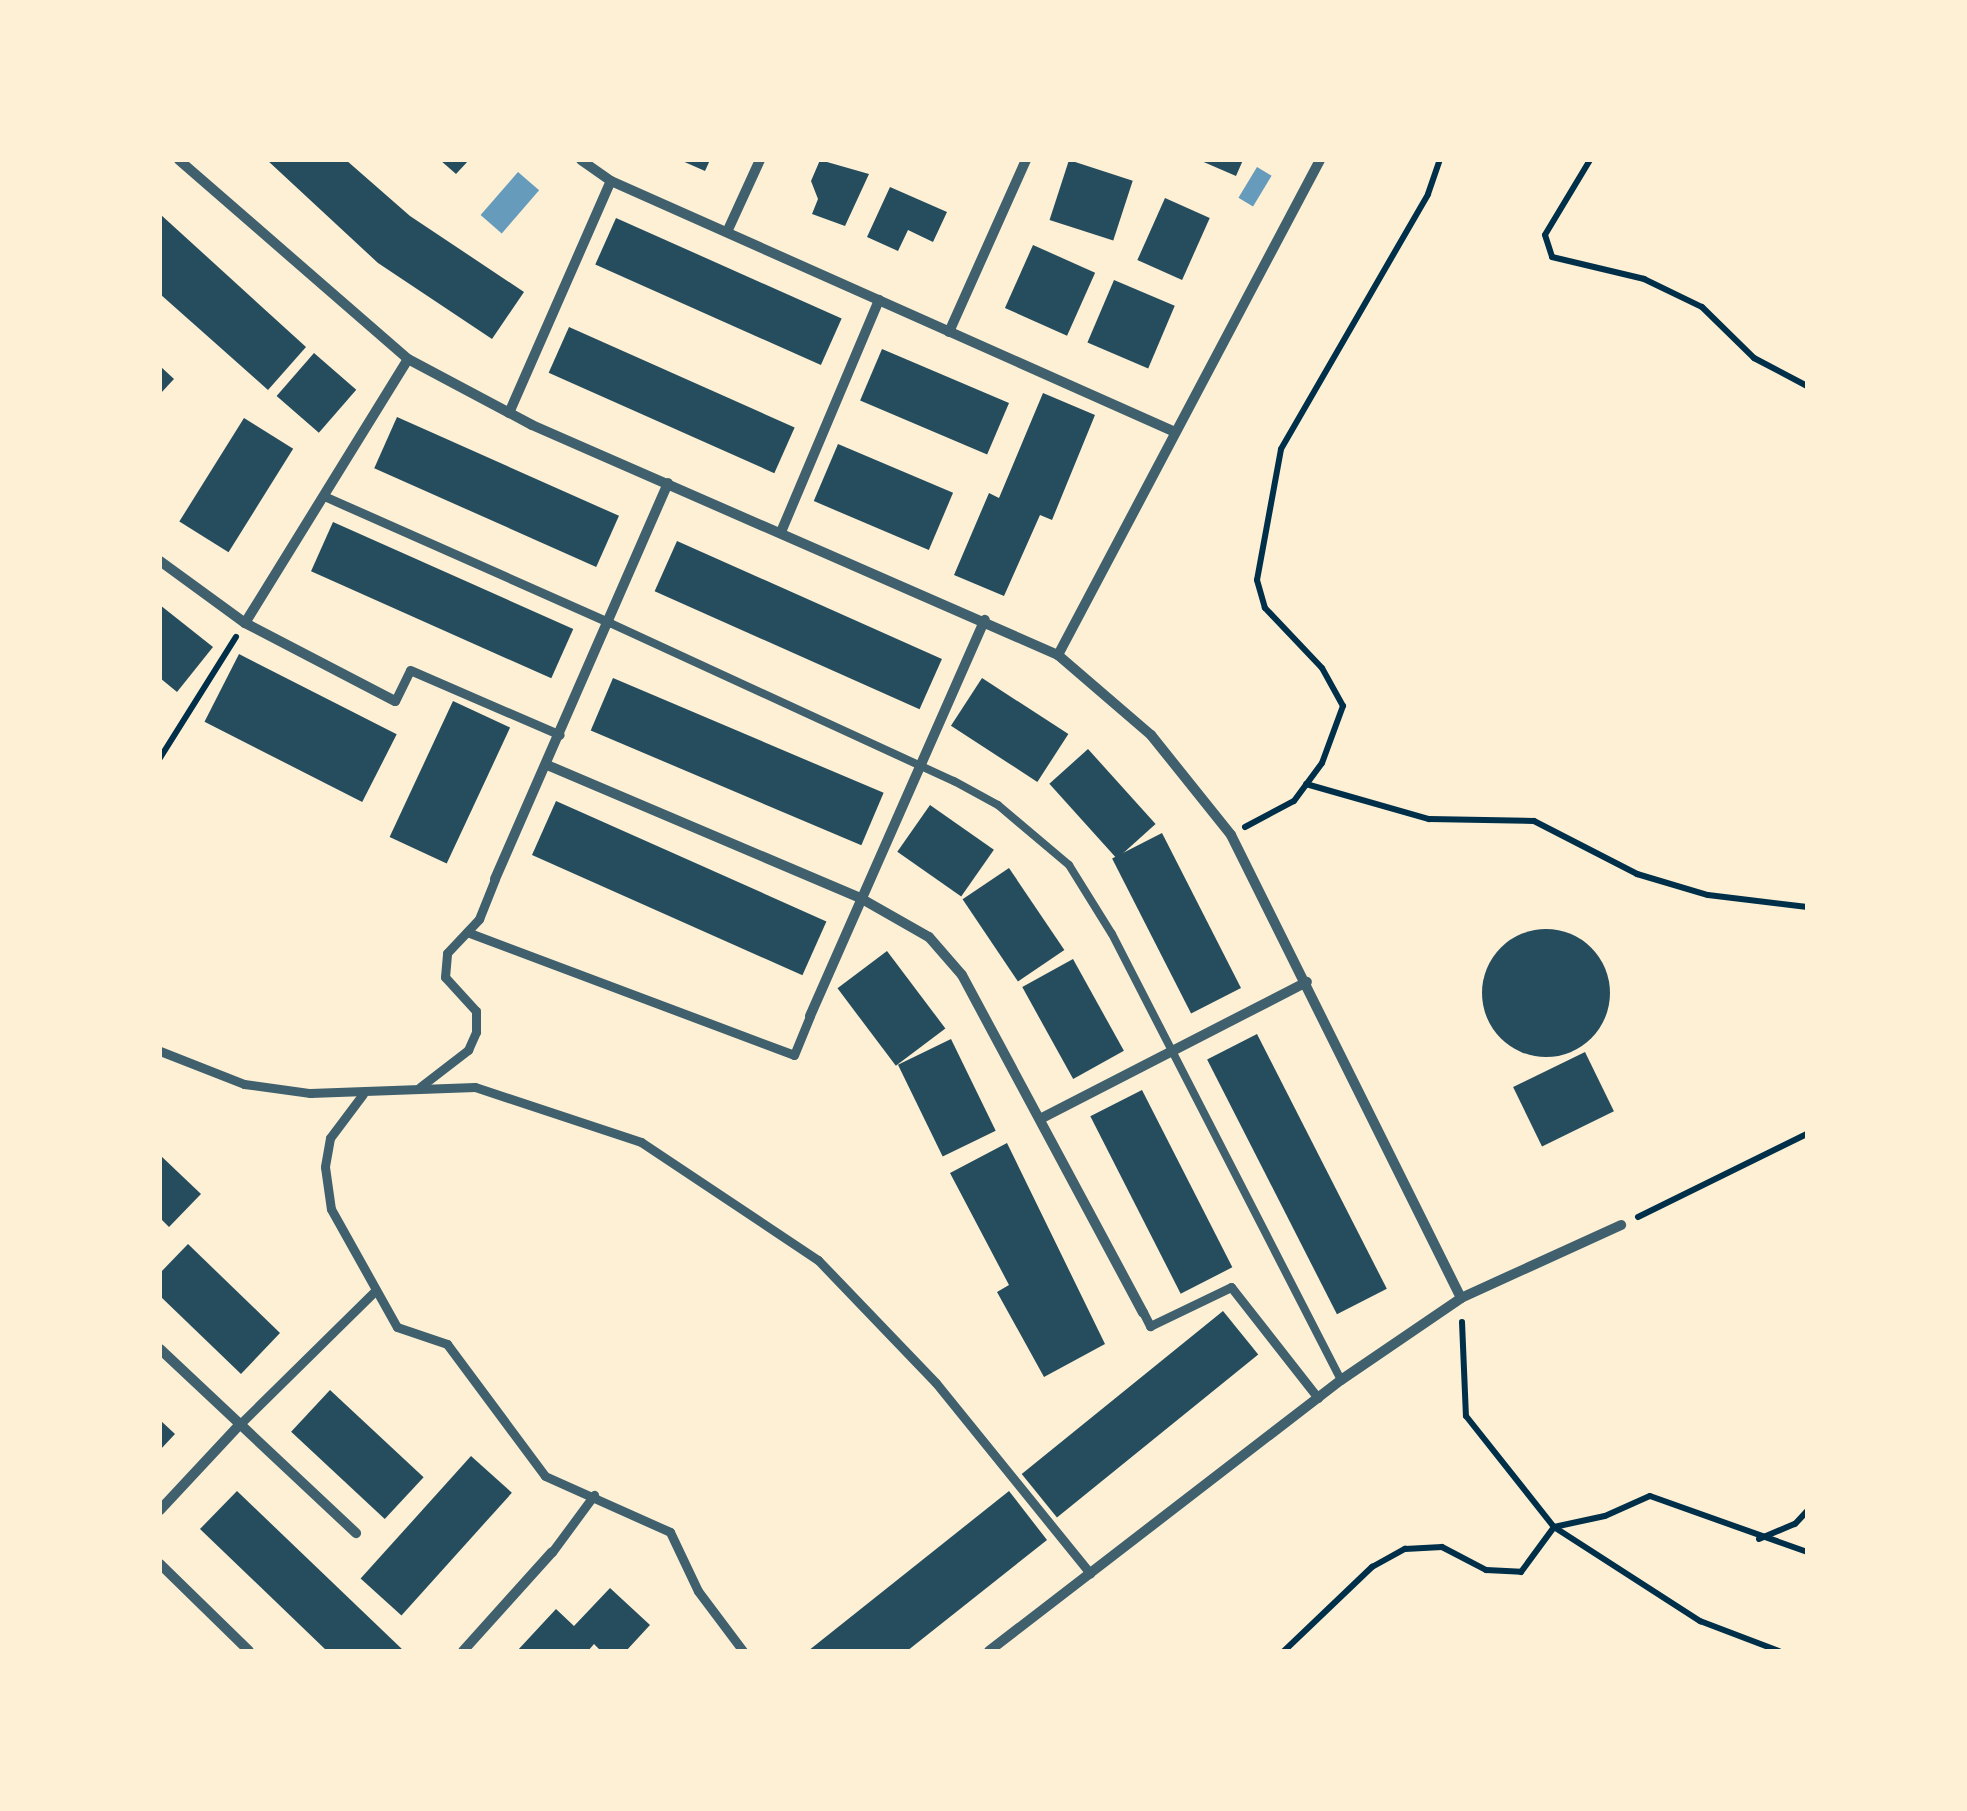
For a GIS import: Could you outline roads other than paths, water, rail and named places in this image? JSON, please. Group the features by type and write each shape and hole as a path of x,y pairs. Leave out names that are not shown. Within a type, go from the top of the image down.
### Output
{"street":[{"path":"179,160 408,359 510,413 1058,654 1151,735 1231,834 1460,1298"},
{"path":"581,160 611,181 1175,432"},
{"path":"726,232 760,160"},
{"path":"950,332 1026,160"},
{"path":"1058,654 1320,160"},
{"path":"510,413 611,181"},
{"path":"781,532 879,300"},
{"path":"245,623 408,359"},
{"path":"420,1087 468,1050 476,1032 476,1011 444,976 448,954 467,932 495,879 668,484"},
{"path":"324,496 610,623"},
{"path":"160,561 245,623 395,701 410,670 560,735"},
{"path":"467,932 794,1055 986,620"},
{"path":"548,765 862,900 929,937 962,976 1150,1326 1230,1288 1318,1398"},
{"path":"1040,1118 1307,982"},
{"path":"160,1051 244,1084 363,1094 420,1087 475,1087 640,1142 818,1260 936,1383 1090,1573"},
{"path":"160,1061 173,1058"},
{"path":"363,1094 330,1138 325,1168 331,1209 397,1327 448,1344 545,1476 570,1492 594,1495 670,1532 698,1591 743,1651"},
{"path":"989,1651 1340,1380 1460,1298 1621,1225"},
{"path":"160,1510 241,1423 374,1292"},
{"path":"160,1349 356,1534"},
{"path":"463,1651 552,1552 594,1495"},
{"path":"160,1564 249,1651"}],"lane":[{"path":"610,623 921,764 998,805 1068,865 1097,906 1340,1380"}],"water":[{"path":"1257,167 1272,176 1253,207 1238,198"},
{"path":"518,172 539,190 502,233 481,215"}]}
